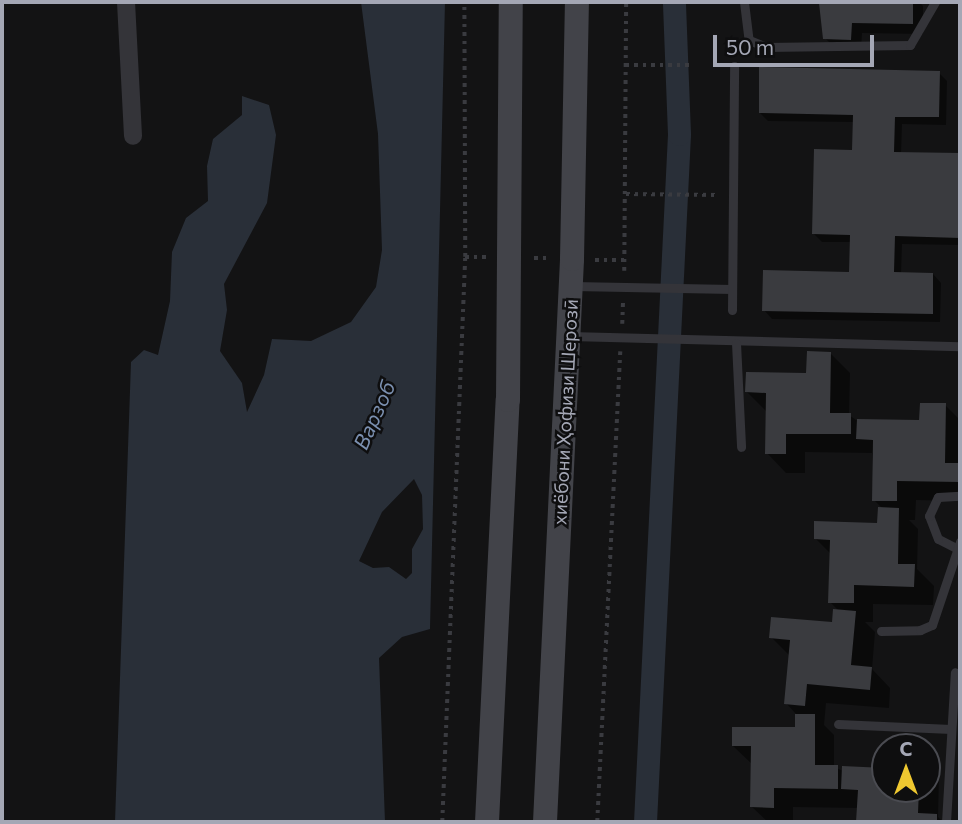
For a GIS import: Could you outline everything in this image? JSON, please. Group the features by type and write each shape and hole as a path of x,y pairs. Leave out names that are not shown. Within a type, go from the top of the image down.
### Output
{"main road":[{"path":"487,822 508,400 511,2"},
{"name":"хиёбони Ҳофизи Шерозӣ","path":"545,822 571,286 577,2"}],"street":[{"path":"126,2 133,136"}],"lane":[{"path":"744,2 749,40 766,47 911,45 934,2"},
{"path":"732,310 734,66"},
{"path":"571,286 732,289"},
{"path":"568,336 960,346"},
{"path":"736,342 741,447"},
{"path":"881,631 920,630 932,625 959,546 938,539 929,516 938,497 960,496"},
{"path":"946,822 956,672"},
{"path":"838,724 951,729"}],"path":[{"path":"442,822 465,257 464,2"},
{"path":"597,822 624,287 626,2"},
{"path":"626,65 692,65"},
{"path":"626,194 733,195"},
{"path":"465,257 487,257"},
{"path":"534,258 550,258"},
{"path":"595,260 624,260"}],"water":[{"name":"Варзоб","path":"361,2 445,2 430,629 402,637 379,658 385,822 115,822 131,362 144,350 158,355 170,301 172,252 186,218 208,201 207,166 213,139 242,115 242,96 269,105 276,135 267,203 224,284 227,310 220,351 242,383 247,412 264,375 272,339 311,341 351,322 376,287 382,250 378,134","holes":["414,479 422,495 423,529 412,549 412,573 406,579 389,567 373,568 359,561 382,512"]}],"building":[{"path":"913,2 913,24 852,23 851,40 823,39 819,3"},
{"path":"759,67 940,71 939,117 895,117 894,152 960,153 960,238 895,236 894,272 933,273 933,314 762,311 763,270 849,272 850,235 812,234 814,149 852,150 853,115 759,113"},
{"path":"807,351 831,352 830,413 851,413 851,434 786,434 786,454 765,454 766,393 745,392 746,372 806,373"},
{"path":"920,403 946,403 945,463 959,463 959,482 897,481 897,501 872,501 873,440 856,439 857,419 919,420"},
{"path":"878,507 899,508 898,564 915,564 914,587 854,585 854,603 828,603 830,540 814,539 814,521 877,523"},
{"path":"833,609 856,611 851,665 872,667 870,690 807,684 805,706 784,704 790,640 769,638 771,617 832,622"},
{"path":"795,714 815,714 815,765 838,765 838,789 774,788 774,808 750,807 751,746 732,746 732,727 795,727"},
{"path":"842,766 871,767 871,803 918,803 918,813 937,814 937,822 856,822 858,790 841,789"}],"waterway":[{"path":"645,822 679,134 674,2"}]}
